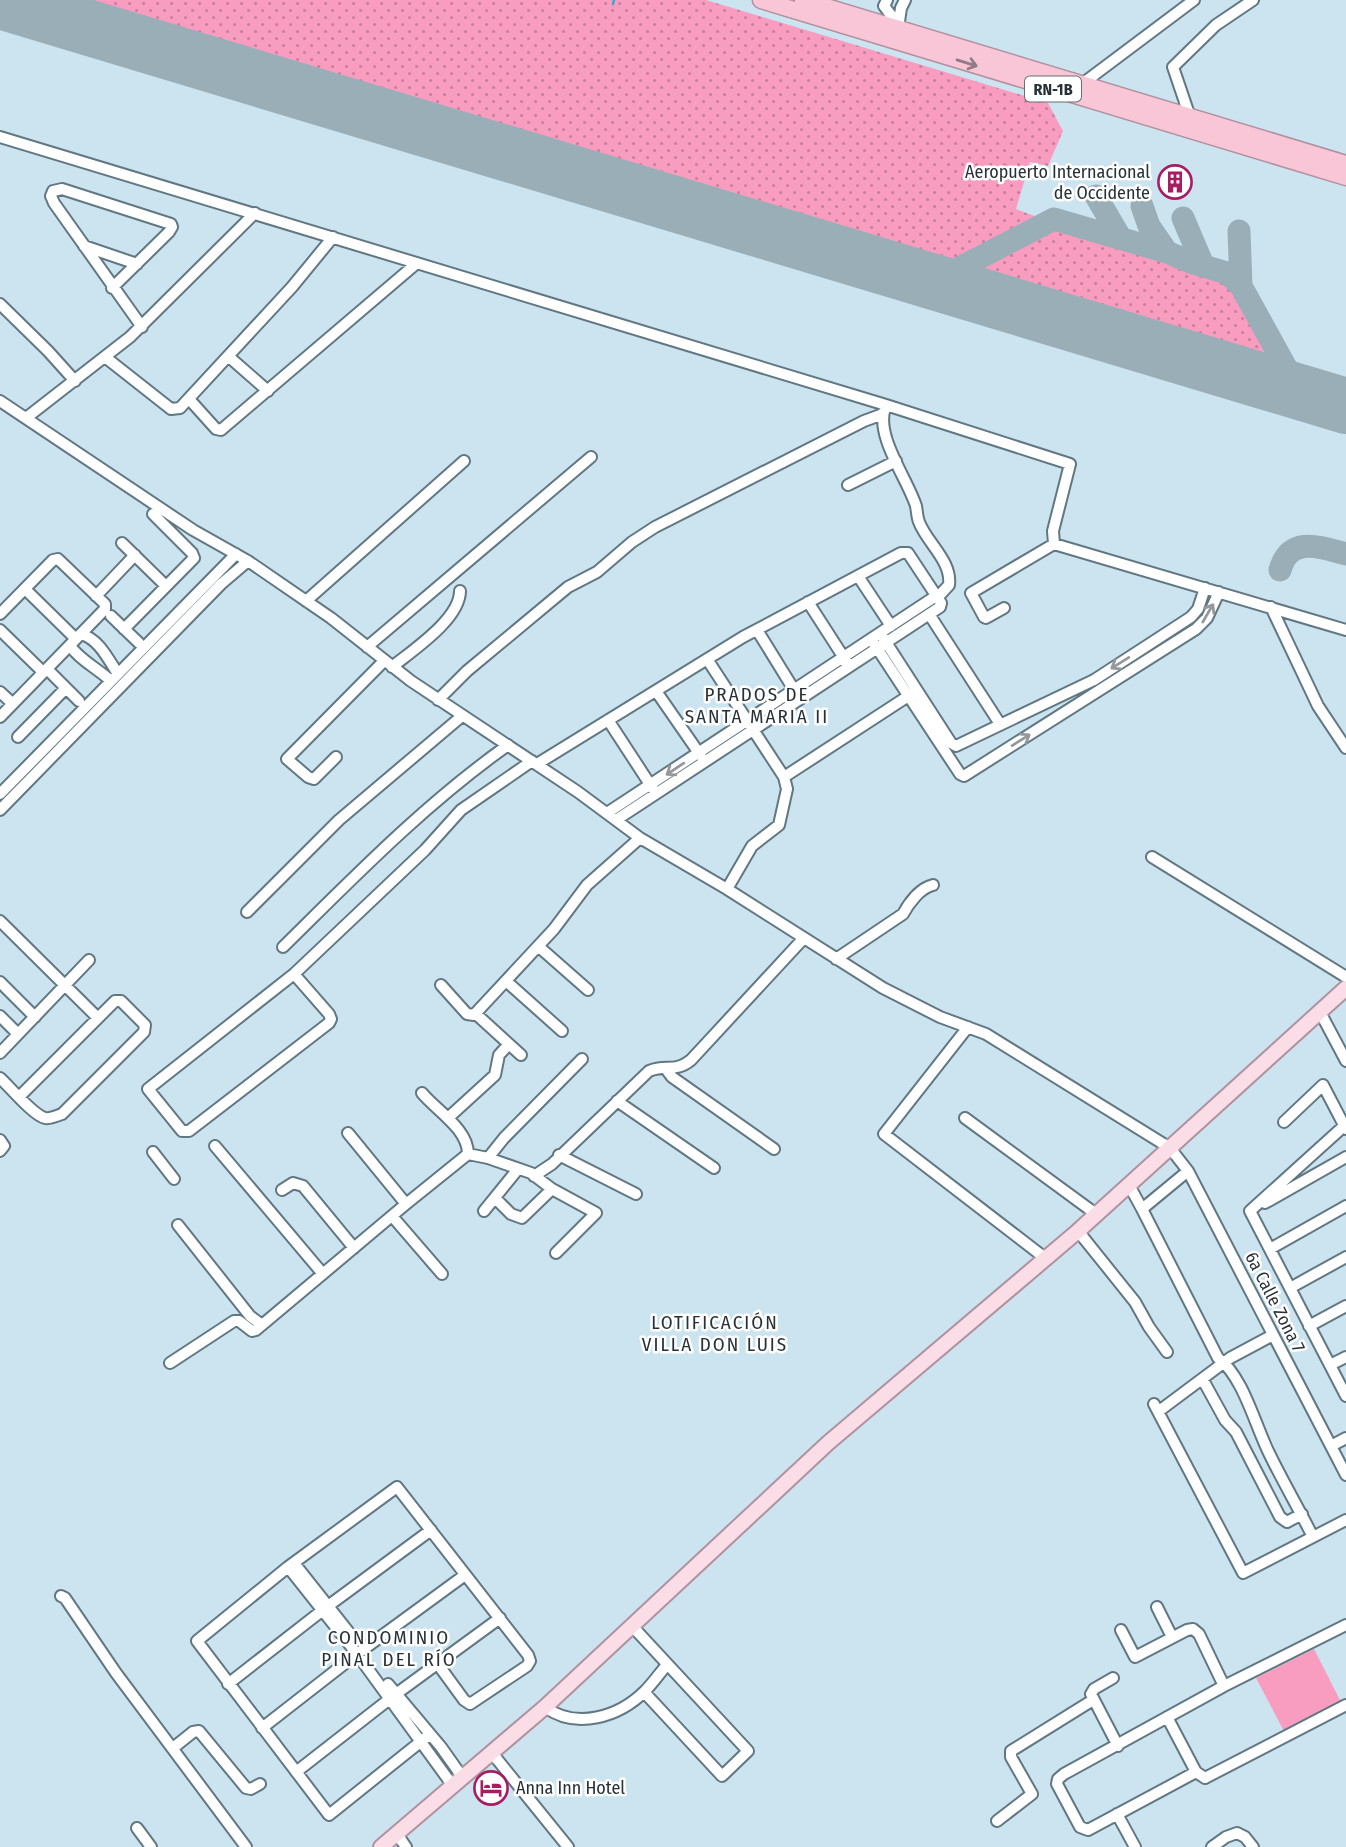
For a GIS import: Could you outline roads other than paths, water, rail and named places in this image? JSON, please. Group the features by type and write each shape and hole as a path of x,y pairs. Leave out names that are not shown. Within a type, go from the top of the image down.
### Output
{"highway":[{"name":"RN-1B","path":"761,0 1346,177"},
{"name":"RN-1B","path":"803,0 1346,164"}],"main road":[{"path":"381,1847 545,1707 828,1443 1078,1231 1346,988"}],"street":[{"path":"887,0 884,6 891,15 893,27"},
{"path":"893,27 905,0"},
{"path":"1082,84 1194,0"},
{"path":"1190,117 1173,67 1216,25 1252,0"},
{"path":"0,137 1070,464 1053,531 1054,544"},
{"path":"113,288 169,232 171,223 62,189 55,190 51,194 52,200 113,288 142,327"},
{"path":"26,418 142,327 255,213"},
{"path":"105,358 171,409 180,408 292,287 333,237"},
{"path":"84,246 137,264"},
{"path":"189,399 218,430 268,391 417,263"},
{"path":"0,304 75,381"},
{"path":"228,356 268,391"},
{"name":"6a Calle Zona 7","path":"0,401 193,530 248,561 438,700 535,762 640,838 727,889 905,1001 997,1040 1170,1148 1188,1171 1346,1475"},
{"path":"612,816 878,640 929,614 949,585 948,571 919,522 916,506 886,437 885,409"},
{"path":"438,700 467,671 570,585 597,572 632,542 655,527 885,409"},
{"path":"368,648 591,457"},
{"path":"306,601 464,461"},
{"path":"848,485 896,461"},
{"path":"124,629 193,560 194,555 153,514"},
{"path":"122,543 166,586"},
{"path":"1004,608 986,618 971,593 1054,544 1346,630"},
{"path":"294,974 329,1014 329,1023 189,1131 183,1131 148,1089 294,974 425,850 461,810 535,762 757,630 906,552 938,600"},
{"path":"0,794 236,554"},
{"path":"96,596 135,555"},
{"path":"0,614 53,560 58,559 105,604 106,609 0,717"},
{"path":"0,810 221,584 248,561"},
{"path":"858,576 891,626"},
{"path":"878,640 913,693 960,774 964,776 1089,696 1097,685 1151,650 1198,609 1205,588"},
{"path":"25,589 75,640 86,663 114,678"},
{"path":"336,757 314,779 287,759 388,664 449,617 458,603 460,591"},
{"path":"1151,650 1196,629 1207,618 1219,592"},
{"path":"878,640 891,626 938,600"},
{"path":"808,602 846,661"},
{"path":"1271,607 1318,706 1346,748"},
{"path":"929,614 1000,724"},
{"path":"111,616 139,643"},
{"path":"0,630 79,701"},
{"path":"757,630 797,694"},
{"path":"75,640 90,637 99,645 114,678"},
{"path":"707,659 784,777 787,789 779,825 752,846 727,889"},
{"path":"913,693 954,746 1083,685 1097,685"},
{"path":"1083,685 1089,696"},
{"path":"19,737 66,688"},
{"path":"656,691 702,757"},
{"path":"0,692 12,704"},
{"path":"784,777 913,693"},
{"path":"247,912 339,820 462,716"},
{"path":"608,720 653,789"},
{"path":"283,947 400,831 461,779 508,745"},
{"path":"441,985 467,1014 476,1014 554,929 587,885 640,838"},
{"path":"1152,857 1346,977"},
{"path":"836,959 903,914 917,896 933,885"},
{"path":"0,921 98,1018"},
{"path":"534,1176 649,1071 677,1069 691,1060 803,939"},
{"path":"538,946 588,990"},
{"path":"0,1053 89,960"},
{"path":"506,981 562,1031"},
{"path":"0,982 35,1017"},
{"path":"0,1078 19,1097 42,1117 50,1118 65,1113 146,1028 145,1025 119,1000 113,1002 19,1097"},
{"path":"1320,1012 1346,1061"},
{"path":"476,1014 521,1055"},
{"path":"0,1016 18,1034"},
{"path":"968,1027 884,1133 1045,1258"},
{"path":"449,1117 495,1075 499,1055 509,1044"},
{"path":"488,1158 504,1138 582,1059"},
{"path":"666,1069 672,1077 774,1149"},
{"path":"1250,1211 1345,1128 1323,1085 1284,1122"},
{"path":"422,1093 437,1110 449,1117 452,1125 466,1140 468,1154"},
{"path":"617,1101 714,1168"},
{"path":"965,1118 1096,1214"},
{"path":"348,1133 405,1203"},
{"path":"0,1140 4,1146 0,1151"},
{"path":"215,1146 323,1274"},
{"path":"153,1152 174,1179"},
{"path":"170,1363 234,1321 239,1321 251,1331 262,1325 405,1203 468,1154 488,1158 534,1176 596,1213 556,1253"},
{"path":"559,1155 636,1194"},
{"path":"1250,1211 1346,1157"},
{"path":"484,1211 518,1169"},
{"path":"1142,1209 1188,1171"},
{"path":"282,1190 293,1183 303,1186 354,1248"},
{"path":"1129,1185 1218,1358 1225,1362 1236,1378 1313,1537"},
{"path":"495,1198 511,1214 522,1218 552,1189"},
{"path":"1270,1249 1346,1206"},
{"path":"1250,1211 1346,1396"},
{"path":"392,1216 442,1274"},
{"path":"178,1226 250,1316 262,1325"},
{"path":"1078,1231 1135,1302 1167,1352"},
{"path":"1290,1288 1346,1257"},
{"path":"1309,1326 1346,1306"},
{"path":"1273,1335 1225,1362 1203,1380 1157,1408 1243,1573 1346,1520"},
{"path":"1330,1366 1346,1356"},
{"path":"1203,1380 1225,1420 1236,1432 1283,1520 1288,1522 1302,1514"},
{"path":"1236,1432 1256,1423"},
{"path":"1331,1446 1346,1438"},
{"path":"425,1738 329,1815 228,1685 197,1640 291,1565 397,1487 500,1618 530,1661 527,1666 470,1704 464,1700 437,1663"},
{"path":"228,1685 325,1608 431,1530"},
{"path":"291,1565 458,1782"},
{"path":"262,1728 359,1652 466,1575"},
{"path":"61,1596 246,1847"},
{"path":"1157,1607 1172,1637"},
{"path":"296,1772 393,1696 500,1618"},
{"path":"1196,1772 1088,1829 1082,1829 1057,1781 1064,1774 1224,1686 1346,1625"},
{"path":"633,1627 666,1666 748,1751 722,1776 644,1692"},
{"path":"1121,1630 1135,1657 1172,1637 1191,1629 1196,1630 1224,1686"},
{"path":"545,1707 560,1717 585,1720 615,1711 644,1692 666,1666"},
{"path":"1113,1678 1092,1691 1093,1700 1118,1745"},
{"path":"997,1821 1032,1794 1011,1757 1011,1751 1093,1700"},
{"path":"1167,1717 1196,1772 1206,1778 1346,1704"},
{"path":"173,1748 199,1731 246,1788 251,1789 260,1784"},
{"path":"492,1753 568,1847"},
{"path":"1117,1814 1135,1847"},
{"path":"137,1828 151,1847"},
{"path":"1212,1847 1237,1833 1245,1837 1253,1847"},
{"path":"397,1834 406,1847"}],"waterway":[{"path":"613,4 614,0"}],"place":[{"name":"Aeropuerto Internacional de Occidente","path":"1175,182"},
{"name":"Anna Inn Hotel","path":"491,1788"}],"district":[{"name":"PRADOS DE SANTA MARIA II","path":"757,705"},
{"name":"LOTIFICACIÓN VILLA DON LUIS","path":"715,1333"},
{"name":"CONDOMINIO PINAL DEL RÍO","path":"389,1648"}]}
